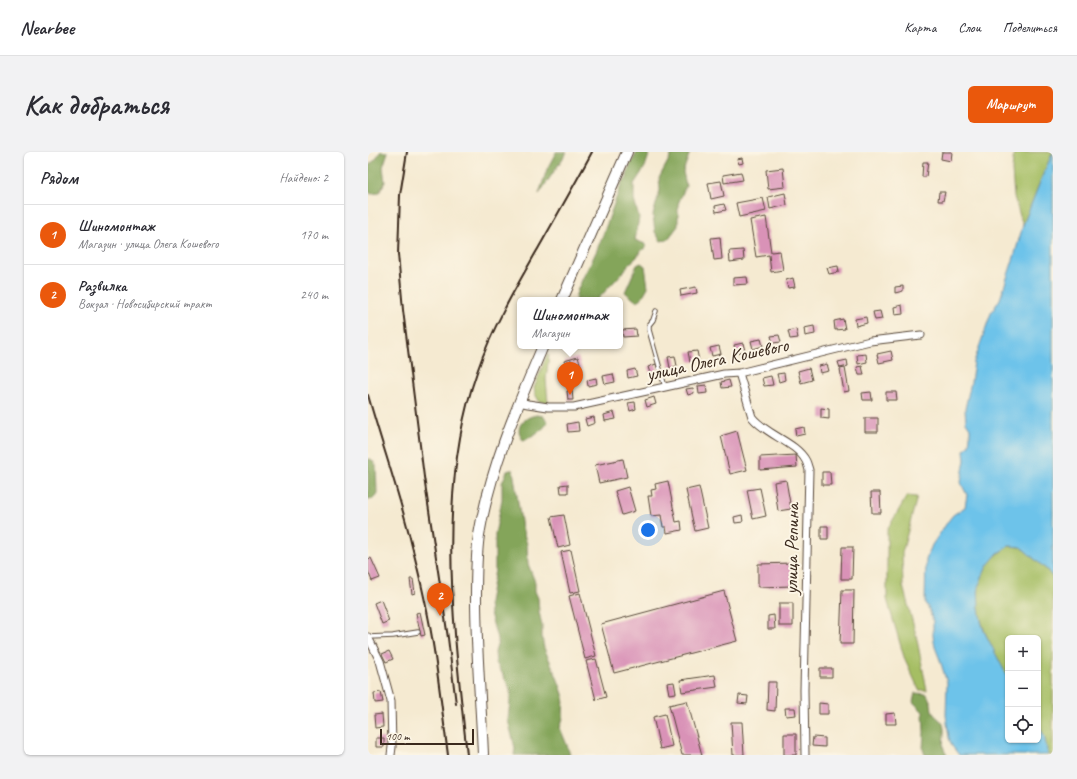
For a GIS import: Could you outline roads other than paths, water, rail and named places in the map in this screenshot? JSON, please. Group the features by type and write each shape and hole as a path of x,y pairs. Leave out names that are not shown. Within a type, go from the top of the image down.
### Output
{"main road":[{"path":"563,297 627,152"},
{"path":"483,755 476,619 476,563 479,535 490,488 502,448 519,402 542,349"}],"street":[{"name":"улица Олега Кошевого","path":"519,402 548,407 574,407 739,372 870,341 921,335"},
{"name":"улица Репина","path":"739,372 752,417 766,430 800,452 806,461 809,470 804,690 805,755"},
{"path":"368,637 380,661 391,701 391,755"}],"lane":[{"path":"656,311 649,330 665,387"},
{"path":"368,637 393,636 418,632"}],"water":[{"path":"1053,152 1053,578 1047,570 1021,547 1009,546 998,553 987,566 978,587 979,608 984,631 1005,672 1005,743 1041,743 1041,730 1044,735 1048,755 959,755 952,746 949,738 946,715 947,683 935,647 933,622 929,609 925,603 926,560 932,545 949,520 953,515 965,507 967,495 961,482 965,460 964,450 969,445 970,428 966,422 965,409 974,362 991,313 1000,299 1023,225"}],"railway":[{"path":"407,152 400,195 398,254 403,310 424,477 448,638 456,704"},
{"path":"467,755 457,660 451,562 452,513 456,465 464,418 477,372 497,324 592,152"},
{"path":"368,395 402,508 424,595 435,658 448,755"}],"place":[{"name":"Шиномонтаж","path":"570,395"},
{"name":"Развилка","path":"440,616"}]}
